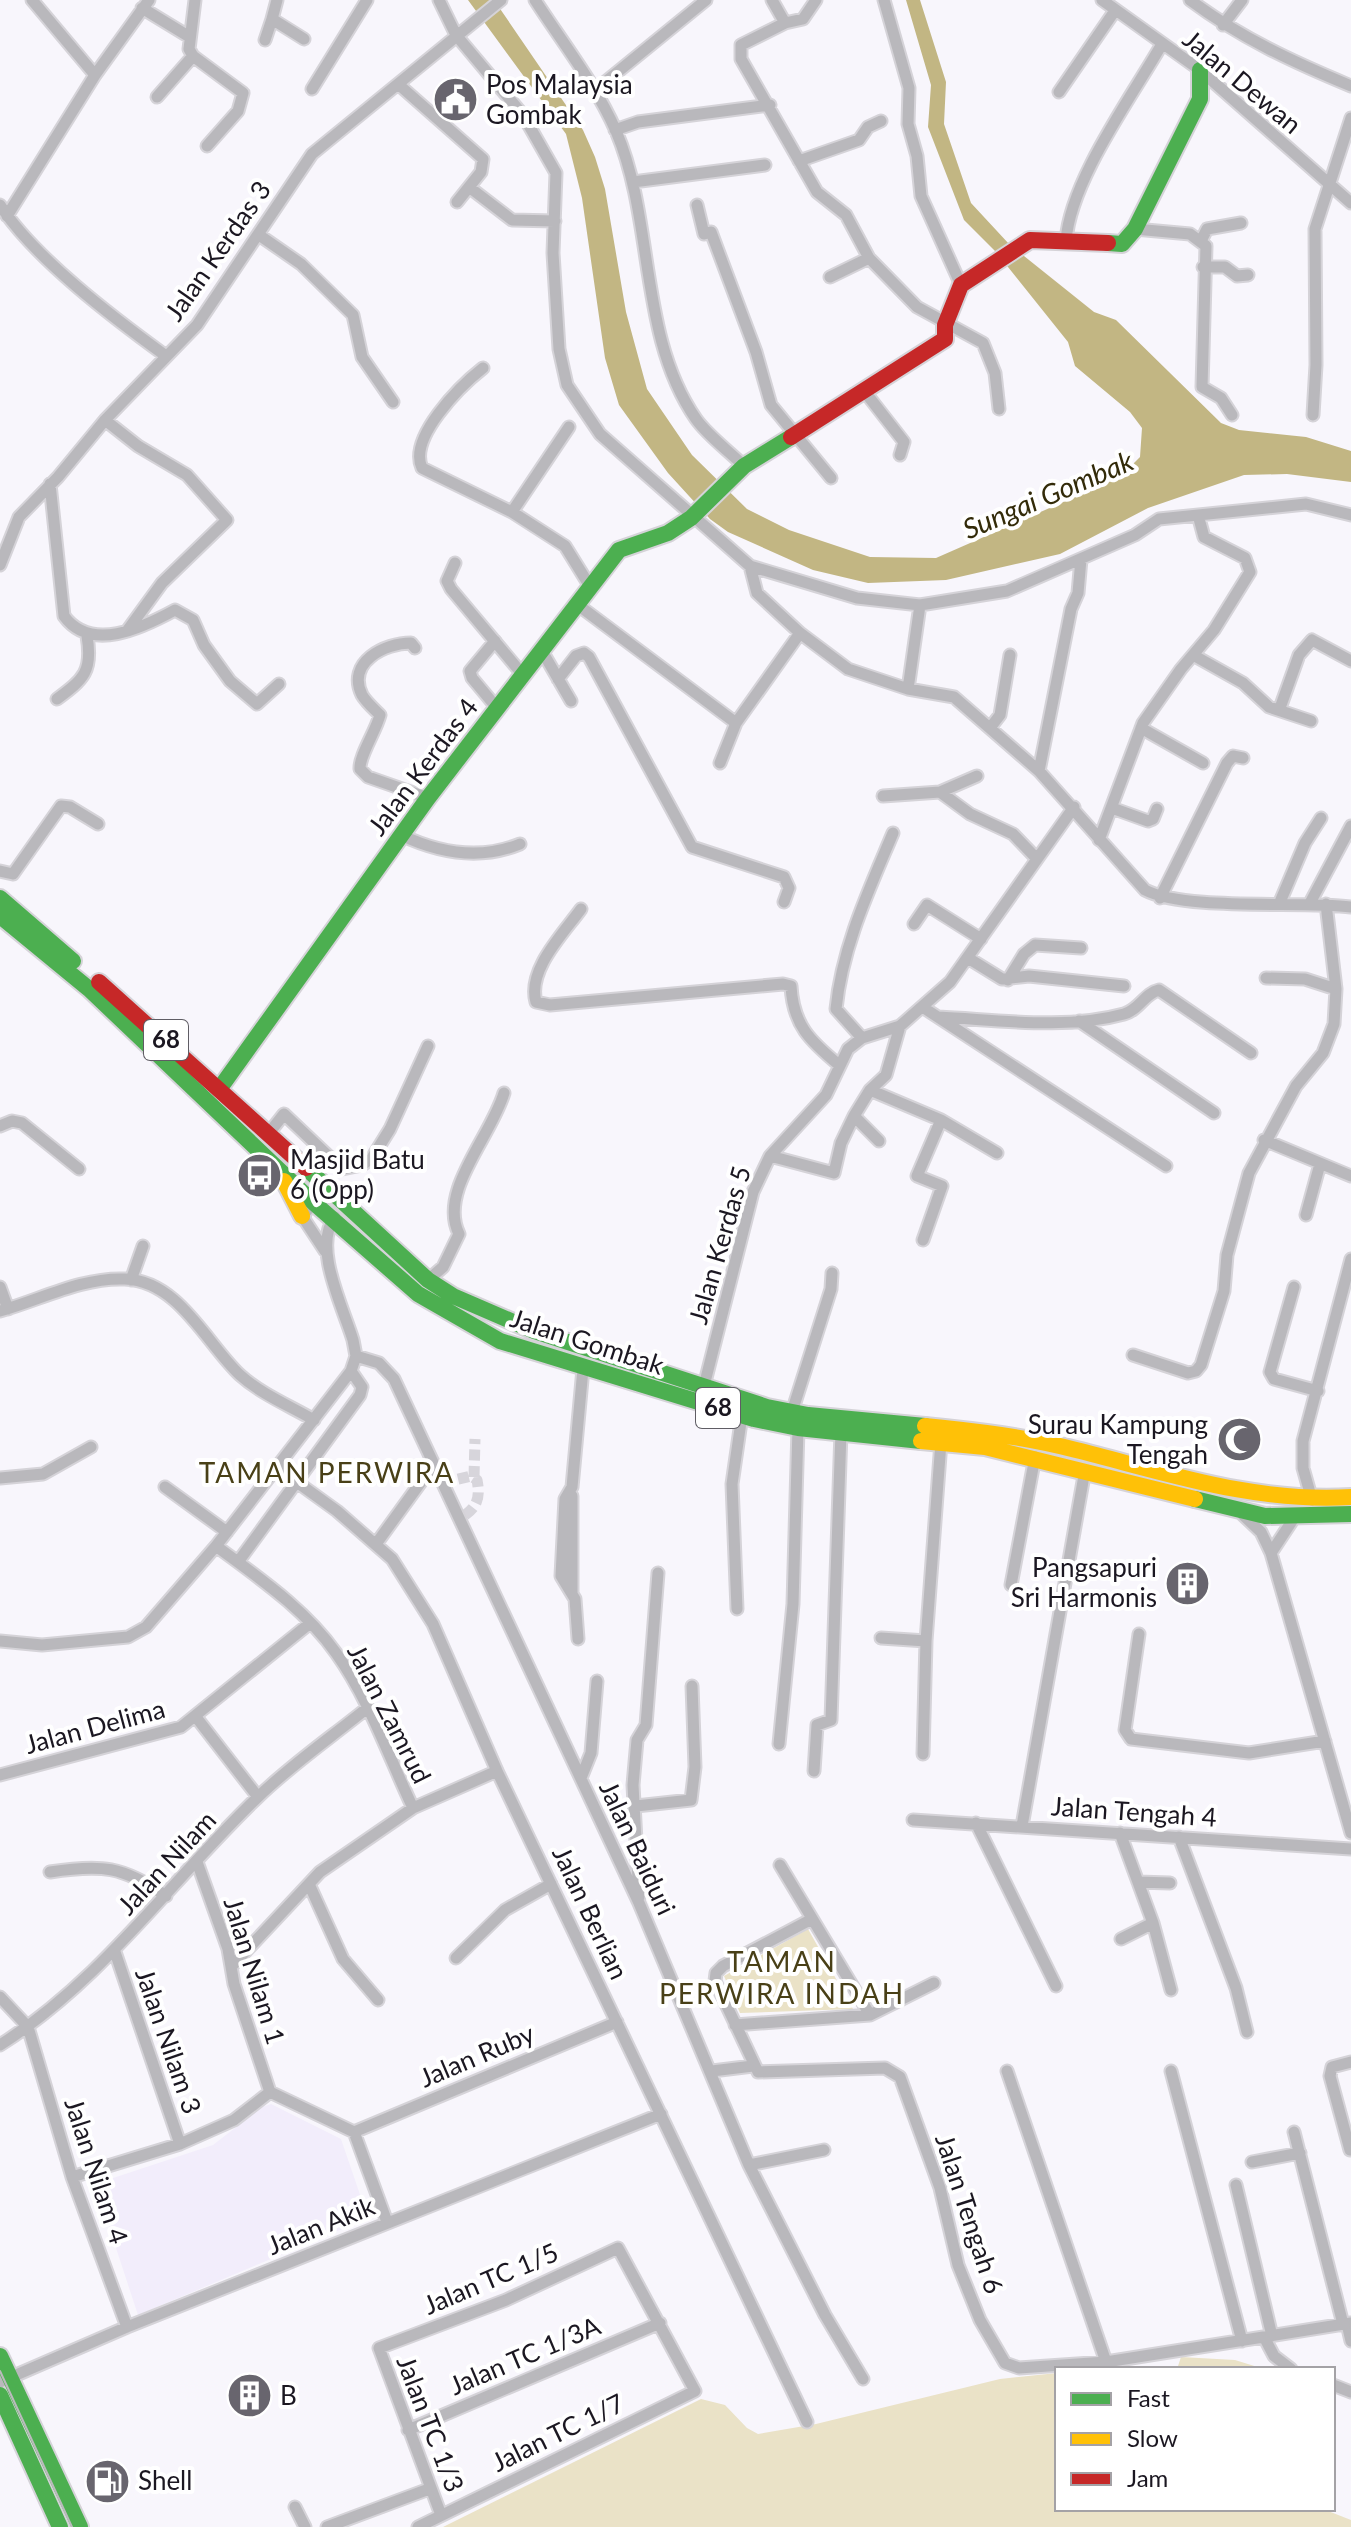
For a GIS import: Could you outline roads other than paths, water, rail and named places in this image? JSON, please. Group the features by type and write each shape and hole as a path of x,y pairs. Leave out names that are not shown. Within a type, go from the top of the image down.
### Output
{"main road":[{"path":"945,325 961,285 1030,240 1122,244 1135,229 1200,99 1200,70"},
{"name":"Jalan Kerdas 4","path":"220,1088 428,798 619,550 668,533 694,515 739,472 945,339 945,325"},
{"name":"Jalan Gombak","path":"0,898 220,1088 428,1280 456,1300 506,1324 704,1386 795,1420 841,1432 941,1442 1035,1457 1234,1511 1294,1518 1351,1514"},
{"name":"Jalan Gombak","path":"0,916 89,989 314,1203 418,1294 458,1320 500,1341 583,1369 742,1415 950,1426 1039,1441 1239,1492 1312,1500 1351,1497"},
{"path":"277,1168 302,1216"},
{"path":"0,2356 5,2380 80,2527"},
{"path":"0,2395 60,2527"}],"street":[{"path":"195,0 188,36 193,56 243,93 238,111 207,146"},
{"path":"265,40 277,0"},
{"path":"312,89 367,0"},
{"path":"439,0 456,35 523,115 556,173 553,253 559,349 567,385 600,434 750,566 857,598 920,605 1007,591 1135,535 1159,519 1306,504 1351,515"},
{"name":"Jalan Kerdas 3","path":"0,565 4,539 19,517 105,420 197,325 312,154 501,0"},
{"path":"535,0 615,130 633,182 655,310 672,368 697,419 739,472"},
{"path":"593,92 706,0"},
{"path":"772,0 785,23"},
{"path":"816,0 803,19 785,23 749,40 740,52 817,192 846,215 869,258 917,307 983,343 995,373 999,409"},
{"path":"884,0 909,88 908,124 917,156 921,196 961,285"},
{"name":"Jalan Dewan","path":"1102,0 1114,12 1200,70 1351,203"},
{"path":"1190,0 1223,25 1278,57 1351,86"},
{"path":"1223,25 1242,0"},
{"path":"40,3 95,75"},
{"path":"7,216 95,75 146,4 188,36"},
{"path":"1059,92 1114,12"},
{"path":"272,19 304,39"},
{"path":"1066,241 1068,218 1078,190 1162,44"},
{"path":"157,97 193,56"},
{"path":"398,84 483,159 481,172 457,202"},
{"path":"615,130 638,122 770,105"},
{"path":"1313,415 1316,365 1315,229 1351,118"},
{"path":"799,161 859,140 868,127 881,121"},
{"path":"633,182 765,165"},
{"path":"469,187 512,220 555,221"},
{"path":"0,205 7,216 104,309 166,356"},
{"path":"697,205 704,234 711,232 756,352 771,405 793,436 831,478"},
{"path":"1202,239 1207,229 1241,223"},
{"path":"1135,229 1190,234 1202,239 1206,246 1203,267 1202,387 1221,398 1232,415"},
{"path":"259,235 301,264 353,315 362,357 393,402"},
{"path":"830,277 869,258"},
{"path":"1203,267 1225,267 1237,276 1248,275"},
{"path":"483,368 439,415 420,443 417,457 422,468 512,512 565,546 591,588"},
{"path":"865,392 904,442 900,455"},
{"path":"105,420 138,446 187,475 227,520 162,583 127,631"},
{"path":"512,512 569,427"},
{"path":"50,484 64,616 72,627 87,636 141,629 175,610 193,620 204,645 230,681 257,704 279,684"},
{"path":"1099,840 1141,728 1214,630 1250,572 1245,558 1204,537 1198,515"},
{"path":"1039,771 1071,609 1078,593 1081,559"},
{"path":"455,563 447,581 451,589 523,675"},
{"path":"750,566 757,593 800,633 848,669 908,689 954,697 1039,771 1145,890 1160,898 1351,907"},
{"path":"578,605 736,723"},
{"path":"908,689 920,605"},
{"path":"720,763 736,723 800,633"},
{"path":"57,699 84,678 91,657 87,636"},
{"path":"1280,708 1299,655 1312,640 1351,661"},
{"path":"495,641 470,671 472,678 497,708"},
{"path":"415,648 411,643 394,643 368,658 360,674 363,697 380,715 375,735 359,763 360,769 368,777 428,798"},
{"path":"542,651 571,701"},
{"path":"558,679 576,656 584,653 589,657 692,847 784,877 789,888 784,902"},
{"path":"990,728 1000,715 1010,655"},
{"path":"1193,655 1243,683 1269,707 1280,708 1311,721"},
{"path":"1141,728 1203,763"},
{"path":"1160,898 1227,763 1233,756 1243,758"},
{"path":"883,796 940,792 977,776"},
{"path":"940,792 970,814 1013,834 1037,859"},
{"path":"0,871 13,874 61,806 70,807 98,824"},
{"path":"893,833 851,936 837,997 836,1009 862,1038 900,1026 950,982 1074,807"},
{"path":"1112,808 1148,821 1153,819 1157,809"},
{"path":"1280,902 1305,843 1321,818"},
{"path":"1310,903 1351,826"},
{"path":"401,835 428,848 481,854 499,852 520,844"},
{"path":"1133,1355 1188,1373 1196,1371 1201,1365 1224,1291 1227,1255 1249,1173 1264,1140 1296,1086 1323,1053 1334,1024 1336,989 1326,904"},
{"path":"914,924 927,905 981,939"},
{"path":"581,909 547,955 532,990 536,1002 550,1005 783,984 791,986 795,1016 801,1030 839,1065"},
{"path":"1008,980 1024,954 1035,945 1081,948"},
{"path":"968,958 1008,980 1029,976 1124,986"},
{"path":"1266,978 1305,979 1336,989"},
{"path":"939,1017 1079,1021 1131,1011 1151,992 1159,990 1251,1053"},
{"path":"924,1008 1166,1166"},
{"path":"1079,1021 1214,1113"},
{"path":"770,1156 834,1173 841,1143 854,1116 870,1090 886,1075 900,1026"},
{"name":"Jalan Kerdas 5","path":"704,1386 753,1192 770,1156 826,1095 848,1049 862,1038"},
{"path":"269,1133 284,1114 342,1169 362,1165 372,1158 390,1129 428,1046"},
{"path":"870,1090 941,1120 997,1153"},
{"path":"428,1280 443,1267 459,1234 451,1218 461,1178 498,1113 504,1093"},
{"path":"854,1116 879,1141"},
{"path":"923,1240 942,1186 917,1176 941,1120"},
{"path":"0,1126 12,1121 22,1123 79,1169"},
{"path":"1264,1140 1351,1176"},
{"path":"1306,1215 1320,1164"},
{"path":"0,1641 42,1645 128,1637 146,1627 216,1546 351,1371 356,1356 325,1252 302,1216 327,1188"},
{"path":"325,1252 325,1232 345,1205"},
{"path":"131,1280 143,1246"},
{"path":"1312,1500 1303,1468 1303,1441 1351,1259"},
{"path":"779,1744 793,1604 795,1420 831,1289 832,1273"},
{"path":"0,1287 4,1310 85,1283 131,1280 168,1296 183,1308 240,1375 314,1420"},
{"path":"1294,1287 1270,1372 1274,1379 1318,1391"},
{"name":"Jalan Baiduri","path":"356,1356 379,1363 394,1379 639,1903 749,2165 825,2315 863,2379"},
{"path":"578,1639 572,1592 562,1583 561,1576 565,1499 572,1487 583,1369"},
{"path":"238,1562 360,1395 362,1387 351,1371"},
{"path":"737,1609 732,1484 742,1415"},
{"path":"814,1771 817,1725 831,1720 841,1432"},
{"path":"923,1754 926,1641 941,1442"},
{"path":"0,1478 43,1474 91,1447"},
{"path":"1011,1585 1035,1457"},
{"path":"376,1544 434,1464"},
{"name":"Jalan Berlian","path":"276,1467 392,1559 433,1624 497,1771 807,2422"},
{"path":"1022,1826 1085,1470"},
{"path":"165,1487 227,1532"},
{"path":"1234,1511 1261,1532 1271,1553 1351,1833"},
{"path":"1271,1553 1294,1518"},
{"name":"Jalan Zamrud","path":"216,1546 279,1592 336,1653 413,1808"},
{"path":"639,1903 637,1740 646,1725 658,1573"},
{"name":"Jalan Delima","path":"0,1775 181,1727 309,1624"},
{"path":"1139,1634 1125,1730 1131,1739 1249,1753 1325,1741"},
{"path":"881,1638 926,1641"},
{"path":"581,1778 591,1753 597,1681"},
{"path":"636,1806 691,1800 695,1767 692,1686"},
{"name":"Jalan Nilam","path":"0,2045 28,2027 115,1952 258,1797 366,1709"},
{"path":"196,1717 258,1797"},
{"path":"232,1966 309,1884 413,1808 497,1771"},
{"name":"Jalan Tengah 4","path":"913,1820 1351,1849"},
{"path":"976,1823 1056,1986"},
{"path":"1120,1833 1153,1923 1171,1990"},
{"path":"1179,1837 1236,1988 1247,2032"},
{"name":"Jalan Nilam 1","path":"197,1862 270,2092"},
{"path":"50,1872 92,1865 116,1869 136,1875 166,1896"},
{"path":"780,1865 870,2015"},
{"path":"1138,1882 1170,1883"},
{"path":"309,1884 343,1959 378,2000"},
{"path":"456,1958 505,1910 551,1884"},
{"path":"712,2071 753,2066 715,1981 716,1973 723,1966 812,1919"},
{"path":"1121,1939 1153,1923"},
{"name":"Jalan Nilam 3","path":"115,1952 180,2144"},
{"path":"735,2025 870,2015 934,1983"},
{"path":"0,1997 28,2027"},
{"name":"Jalan Ruby","path":"354,2132 617,2022"},
{"name":"Jalan Nilam 4","path":"28,2027 72,2177 127,2327"},
{"path":"1350,2150 1330,2076 1332,2067 1351,2062"},
{"name":"Jalan Tengah 6","path":"753,2066 766,2074 895,2070 940,2188 958,2265 980,2320 1005,2363 1019,2368 1106,2362 1347,2324"},
{"path":"1007,2071 1106,2362"},
{"path":"1171,2071 1242,2341"},
{"path":"72,2177 180,2144 234,2120 270,2092 354,2132 387,2222"},
{"name":"Jalan Akik","path":"5,2380 127,2327 661,2114"},
{"path":"1294,2132 1351,2341"},
{"path":"749,2165 824,2150"},
{"path":"1252,2162 1300,2153"},
{"path":"1236,2185 1268,2336 1274,2356 1288,2367"},
{"name":"Jalan TC 1/5","path":"379,2348 506,2300 618,2248 660,2323"},
{"name":"Jalan TC 1/7","path":"441,2515 695,2391 660,2323"},
{"name":"Jalan TC 1/3A","path":"408,2430 660,2323"},
{"name":"Jalan TC 1/3","path":"379,2348 441,2515"},
{"path":"327,2527 429,2489"},
{"path":"295,2507 305,2527"},
{"path":"418,2527 441,2515"}],"tunnel":[{"path":"474,1477 475,1439"},
{"path":"442,1483 471,1476 477,1480 476,1503 470,1512 459,1519"}],"tram line":[{"path":"0,2371 72,2527"}],"place":[{"name":"Pos Malaysia Gombak","path":"455,100"},
{"name":"Masjid Batu 6 (Opp)","path":"259,1175"},
{"name":"Surau Kampung Tengah","path":"1239,1440"},
{"name":"Pangsapuri Sri Harmonis","path":"1188,1583"},
{"name":"B","path":"249,2396"},
{"name":"Shell","path":"107,2481"}],"district":[{"name":"TAMAN PERWIRA","path":"327,1473"},
{"name":"TAMAN PERWIRA INDAH","path":"782,1978"}],"water label":[{"name":"Sungai Gombak","path":"1048,495"}]}
